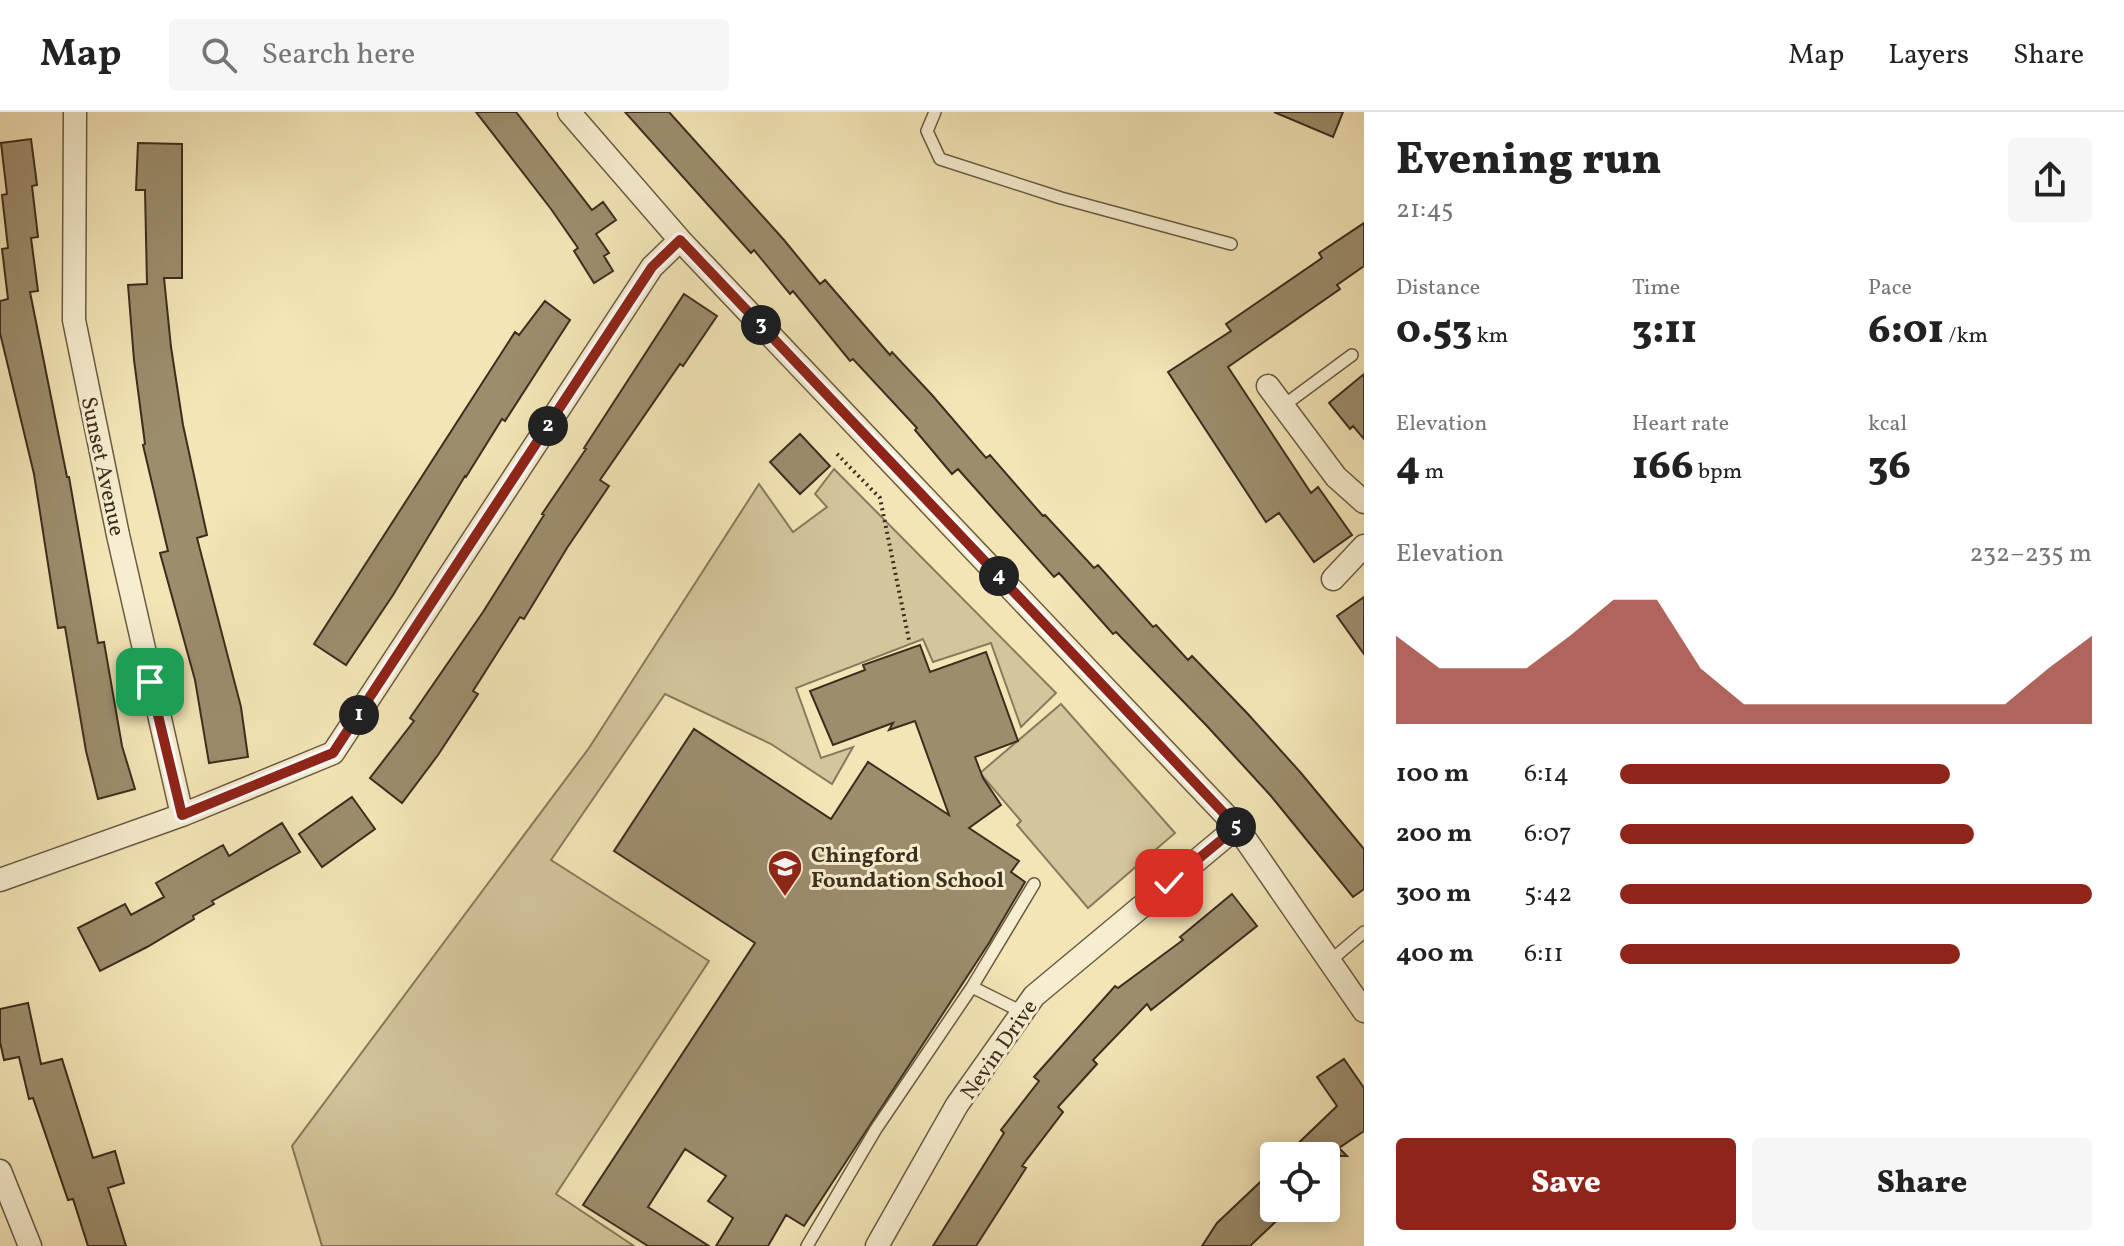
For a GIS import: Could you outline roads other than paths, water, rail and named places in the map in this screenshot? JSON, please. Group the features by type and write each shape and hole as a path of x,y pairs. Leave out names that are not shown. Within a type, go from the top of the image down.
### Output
{"street":[{"name":"Sunset Avenue","path":"75,112 74,320 121,549 182,815"},
{"path":"569,112 680,240 1237,827 1364,1011"},
{"path":"0,880 182,815 333,753 652,267 680,240"},
{"path":"1268,386 1336,477 1364,502"},
{"path":"1333,579 1364,546"},
{"name":"Nevin Drive","path":"877,1246 957,1105 1020,1011 1237,827"},
{"path":"0,1171 30,1246"}],"lane":[{"path":"935,112 927,131 940,159 1061,198 1231,244"},
{"path":"1283,406 1352,355"},
{"path":"807,1246 876,1129 972,987 1034,884"},
{"path":"1330,961 1364,932"},
{"path":"972,987 1020,1011"}],"place":[{"name":"Chingford Foundation School","path":"785,898"}]}
